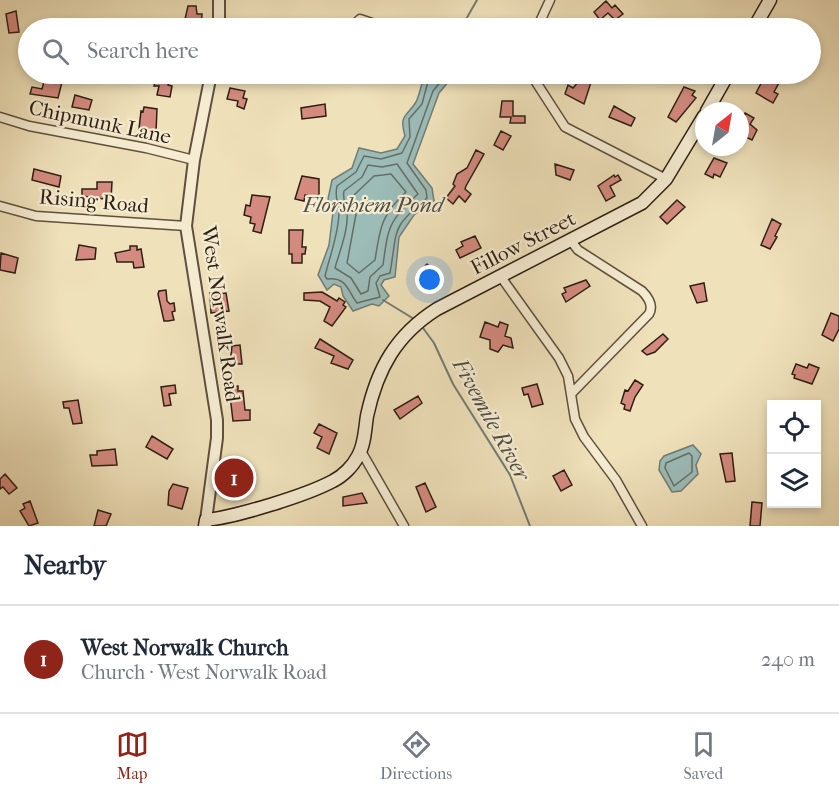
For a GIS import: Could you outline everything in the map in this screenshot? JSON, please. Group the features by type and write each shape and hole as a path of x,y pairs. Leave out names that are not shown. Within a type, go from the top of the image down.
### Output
{"main road":[{"path":"760,18 770,0"},
{"path":"712,102 722,84"},
{"name":"Fillow Street","path":"206,523 332,482 352,465 361,451 376,380 384,360 417,322 437,309 642,203 666,179 695,131"}],"street":[{"path":"219,0 219,18"},
{"path":"542,18 550,0"},
{"name":"West Norwalk Road","path":"206,523 217,438 217,420 186,226 194,160 208,84"},
{"path":"537,84 565,128 666,179"},
{"name":"Chipmunk Lane","path":"0,117 29,126 146,148 194,160"},
{"name":"Rising Road","path":"0,206 36,216 186,226"},
{"path":"571,241 578,250 642,291 649,298 651,308 649,314 571,394"},
{"path":"501,277 559,358 568,376 575,419 584,436 616,480 642,526"},
{"path":"361,451 404,526"}],"water":[{"name":"Florshiem Pond","path":"422,84 447,84 439,93 413,164 432,188 434,201 414,215 399,237 395,277 384,280 381,285 389,296 379,306 372,304 353,311 343,296 341,287 334,284 327,290 318,275 329,245 333,212 328,199 332,180 352,168 359,148 381,153 397,149 405,136 404,117 416,102"},
{"path":"693,445 701,454 696,465 698,474 681,491 672,492 659,470 660,461 664,456"}],"building":[{"path":"606,1 612,8 615,5 623,14 613,18 608,13 598,18 594,12"},
{"path":"188,6 196,6 197,14 202,14 202,18 185,18"},
{"path":"16,11 18,32 9,33 6,14"},
{"path":"43,84 62,84 58,98 30,94 32,87 42,89"},
{"path":"154,84 168,84 172,86 170,97 157,95 159,86 154,86"},
{"path":"576,84 590,84 584,104 565,94 568,85 573,88"},
{"path":"761,84 778,84 774,92 778,94 773,103 756,93"},
{"path":"684,87 695,91 692,95 696,98 676,122 668,117"},
{"path":"230,88 245,91 243,98 247,99 244,109 237,106 238,101 227,99"},
{"path":"75,95 92,100 89,110 72,107"},
{"path":"502,101 513,101 513,116 525,116 525,123 510,123 511,117 500,117"},
{"path":"325,104 326,116 302,119 301,108"},
{"path":"614,106 635,118 631,126 609,117"},
{"path":"144,107 157,109 156,132 139,129 141,111 143,112"},
{"path":"749,115 754,118 750,124 757,130 752,140 749,138"},
{"path":"501,131 511,136 503,150 494,145"},
{"path":"476,150 484,154 465,189 471,194 465,202 459,196 453,204 446,198 455,186 453,184 457,174 467,168"},
{"path":"714,158 727,163 720,177 714,174 713,178 705,174"},
{"path":"555,164 574,170 570,180 556,175"},
{"path":"34,169 61,176 59,187 32,180"},
{"path":"614,175 615,177 618,175 621,180 610,186 615,196 606,201 598,186"},
{"path":"302,176 319,179 319,194 316,197 305,195 304,201 295,199"},
{"path":"97,182 112,182 111,200 82,196 82,189 97,189"},
{"path":"252,195 270,197 261,233 253,231 255,224 250,223 251,217 244,215 246,205 250,206"},
{"path":"677,200 685,207 667,224 660,217"},
{"path":"772,219 781,224 770,249 761,245"},
{"path":"289,230 303,230 302,247 306,247 305,254 302,254 302,263 292,263 292,254 289,254"},
{"path":"475,236 481,248 460,258 456,250 463,246 461,242"},
{"path":"79,245 96,248 95,259 76,260"},
{"path":"130,246 137,246 137,250 141,249 144,267 134,268 133,262 117,262 115,253 130,250"},
{"path":"1,253 18,258 15,273 0,270"},
{"path":"427,264 439,276 428,289 419,280 427,273 422,269"},
{"path":"586,280 590,286 566,302 562,294 566,292 564,288"},
{"path":"704,283 707,301 697,303 690,286"},
{"path":"166,290 167,301 170,304 174,303 175,311 172,312 174,320 164,321 158,294 159,291"},
{"path":"219,292 219,294 226,293 229,311 211,313 210,293"},
{"path":"322,292 337,301 339,298 345,302 343,305 346,307 332,326 324,321 330,307 320,301 304,300 304,293"},
{"path":"831,313 839,316 839,329 833,341 822,335"},
{"path":"485,322 498,327 500,322 508,325 505,336 511,338 513,348 503,345 498,352 490,349 490,340 480,337"},
{"path":"663,334 668,339 655,352 647,355 642,351"},
{"path":"320,339 353,360 348,369 331,363 334,356 315,348"},
{"path":"240,345 242,364 230,364 232,346"},
{"path":"796,364 807,368 809,364 819,368 812,384 794,378 795,375 792,374"},
{"path":"635,380 643,385 630,411 624,409 625,405 621,403 625,390 628,391"},
{"path":"537,384 543,404 532,407 528,394 524,395 522,388"},
{"path":"175,385 176,393 169,394 171,405 164,406 161,387"},
{"path":"238,386 238,391 243,391 245,410 250,410 250,420 233,421 229,387"},
{"path":"418,396 422,403 400,419 394,410"},
{"path":"78,400 82,423 73,424 69,408 64,408 63,402"},
{"path":"319,424 337,433 329,454 317,448 322,437 314,433"},
{"path":"152,436 173,449 167,459 146,447"},
{"path":"115,449 117,465 92,466 90,455 97,455 97,451"},
{"path":"732,453 735,481 726,482 720,454"},
{"path":"232,470 248,472 247,480 242,480 241,487 232,487"},
{"path":"564,470 572,485 561,491 553,476"},
{"path":"5,474 17,488 9,494 3,487 0,489 0,479"},
{"path":"425,483 436,507 426,512 416,487"},
{"path":"173,484 188,488 182,509 168,505 169,491"},
{"path":"362,493 367,503 343,506 343,497"},
{"path":"30,501 38,523 29,526 20,511 25,508 23,504"},
{"path":"752,502 762,503 760,526 750,526"},
{"path":"98,510 111,514 106,526 94,526"}],"waterway":[{"name":"Fivemile River","path":"467,18 477,0"},
{"name":"Fivemile River","path":"383,300 414,319"},
{"name":"Fivemile River","path":"423,328 434,343 453,384 510,475 530,526"}],"place":[{"name":"West Norwalk Church","path":"234,478"}]}
